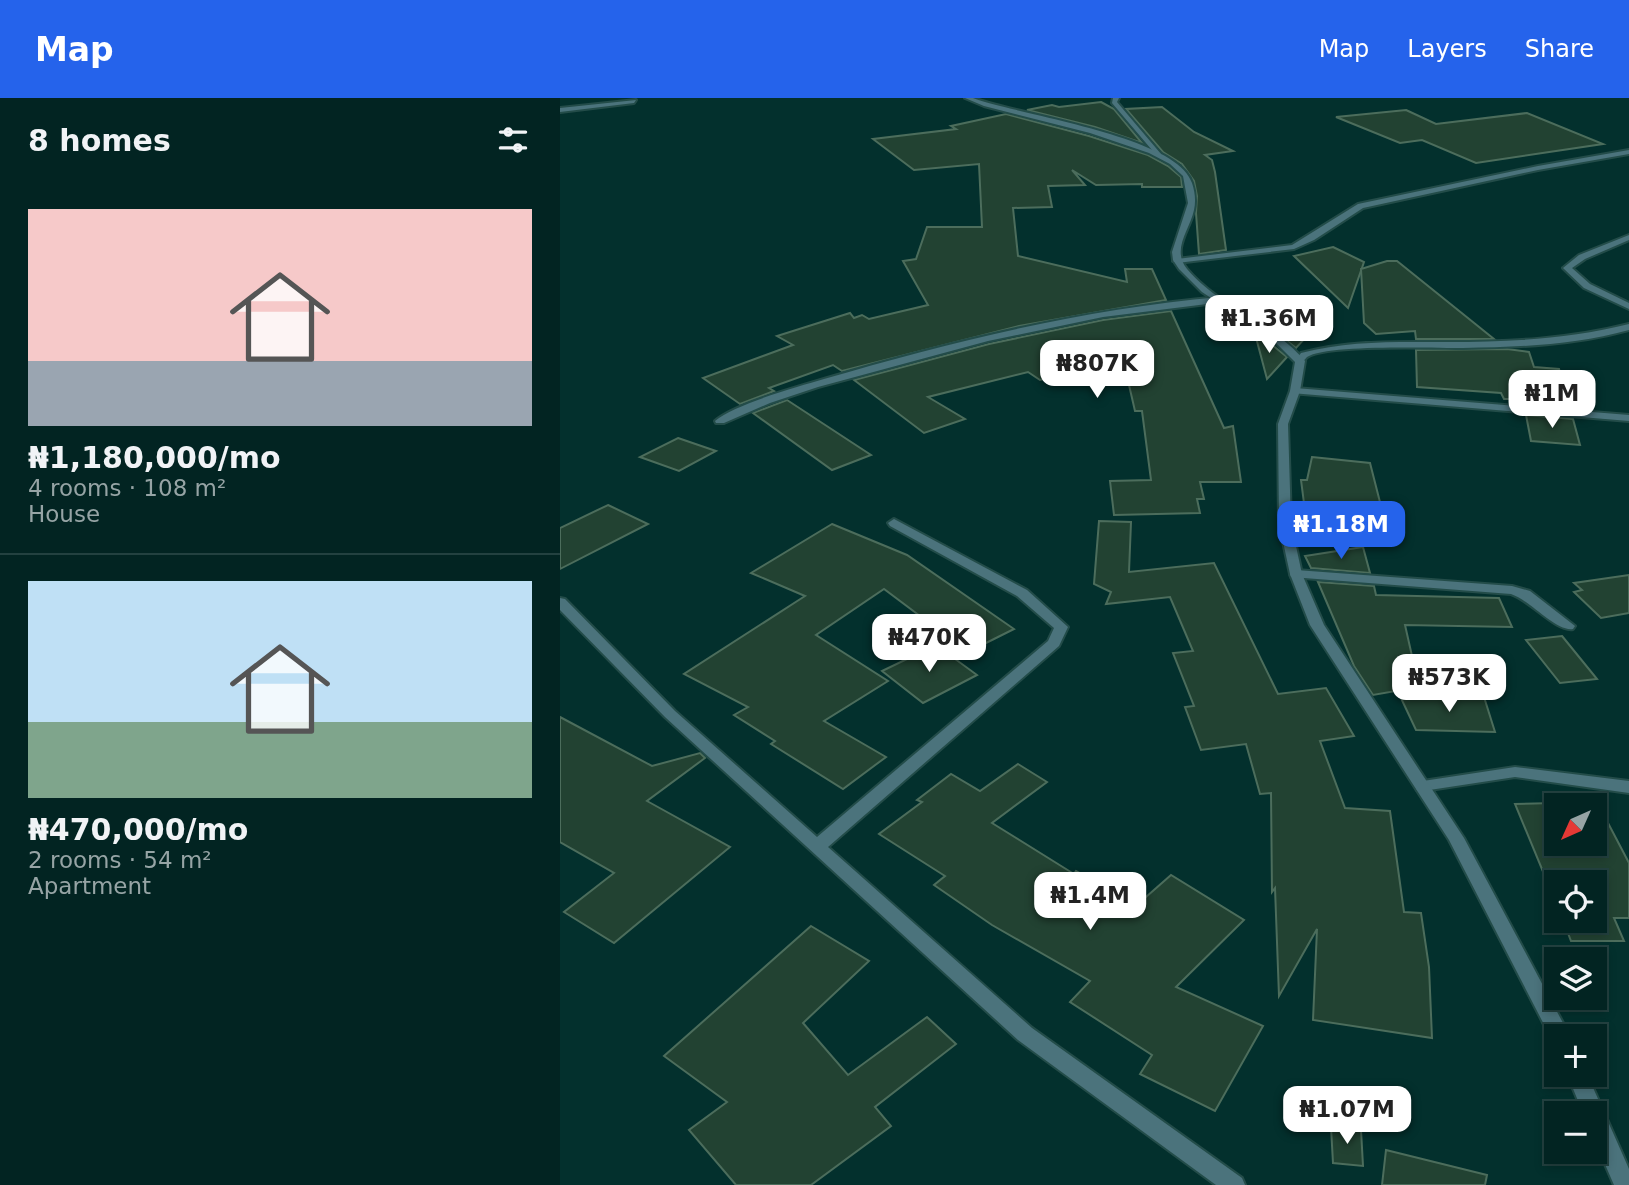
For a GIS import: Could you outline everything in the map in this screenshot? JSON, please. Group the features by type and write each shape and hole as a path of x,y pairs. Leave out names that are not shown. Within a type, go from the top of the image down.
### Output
{"street":[{"path":"968,98 1106,135 1159,155 1185,173 1192,199 1189,220 1176,244 1177,261 1198,285 1275,337 1300,361"},
{"path":"1116,98 1115,102 1159,155"},
{"path":"560,110 634,101"},
{"path":"1177,261 1294,247 1310,242 1348,212 1361,206 1538,168 1629,152"},
{"path":"1629,237 1581,257 1567,268 1582,283 1629,306"},
{"path":"720,421 781,394 988,338 1173,303 1220,300"},
{"path":"1554,1024 1456,838 1317,625 1296,574 1285,523 1283,424 1304,355 1344,346 1541,341 1629,327"},
{"path":"1295,391 1629,418"},
{"path":"817,847 1054,643 1061,627 1022,593 894,523"},
{"path":"1296,574 1512,590 1525,593 1568,626"},
{"path":"560,602 670,714 1025,1034 1234,1185"},
{"path":"1423,786 1515,772 1629,787"},
{"path":"1607,1143 1625,1185"}],"building":[{"path":"1101,102 1114,109 1142,143 1095,127 1027,110 1052,105 1059,107"},
{"path":"1162,107 1194,132 1233,151 1205,155 1212,160 1215,172 1226,250 1199,254 1194,181 1182,164 1163,152 1126,109"},
{"path":"1406,110 1436,124 1527,113 1603,144 1476,163 1422,140 1400,143 1336,117"},
{"path":"1006,114 1148,155 1181,177 1182,187 1096,185 1072,170 1085,185 1048,186 1052,207 1013,208 1018,256 1127,282 1125,269 1152,269 1166,300 1019,326 842,371 833,365 769,388 774,391 740,404 703,378 793,345 777,336 850,313 854,318 862,315 869,319 928,305 903,261 916,259 927,227 982,227 979,164 914,170 873,139 956,129 951,126"},
{"path":"1333,247 1364,262 1348,308 1294,256"},
{"path":"1387,261 1397,261 1494,339 1416,339 1415,331 1376,334 1364,323 1361,269"},
{"path":"1171,311 1224,428 1233,426 1241,482 1200,482 1204,499 1197,499 1200,513 1114,515 1110,481 1151,480 1142,411 1135,411 1123,359 1040,380 1028,372 928,397 965,419 924,433 854,380 989,344 1103,320"},
{"path":"1318,324 1296,348 1268,326"},
{"path":"1254,330 1287,357 1267,379"},
{"path":"1507,349 1529,352 1534,367 1559,369 1570,408 1523,404 1522,399 1504,399 1501,393 1417,387 1416,350"},
{"path":"787,400 871,455 832,470 753,413"},
{"path":"1526,415 1573,419 1580,445 1531,441"},
{"path":"678,438 716,451 679,471 640,457"},
{"path":"1312,457 1370,463 1382,510 1305,511 1301,480 1307,480"},
{"path":"608,505 648,524 560,569 560,528"},
{"path":"1099,521 1131,522 1129,572 1214,563 1278,694 1326,688 1354,736 1320,741 1345,808 1390,811 1404,912 1421,913 1429,967 1432,1038 1313,1020 1317,929 1279,996 1275,888 1272,892 1271,793 1260,794 1246,744 1201,750 1185,707 1194,706 1173,653 1193,651 1170,597 1106,604 1111,592 1094,584"},
{"path":"832,524 907,555 1014,629 968,652 884,589 816,635 888,681 824,721 886,757 843,789 771,744 775,741 734,715 748,707 684,674 805,596 751,573"},
{"path":"1363,547 1370,573 1311,568 1305,556"},
{"path":"1629,575 1629,613 1601,618 1574,592 1582,590 1574,583"},
{"path":"1318,582 1374,586 1376,595 1499,598 1512,627 1405,625 1419,687 1373,695 1354,666"},
{"path":"1562,636 1597,679 1560,683 1526,640"},
{"path":"936,645 977,675 923,703 882,671"},
{"path":"1400,696 1484,697 1495,732 1416,730"},
{"path":"560,717 652,766 700,753 705,758 647,801 730,847 614,943 564,912 614,873 560,842"},
{"path":"1018,764 1047,782 992,823 1074,874 1076,871 1138,904 1171,875 1244,920 1176,987 1263,1026 1215,1111 1140,1074 1152,1055 1070,1002 1090,981 992,925 934,885 945,876 879,834 922,802 917,800 951,774 980,791"},
{"path":"1544,803 1544,856 1607,856 1607,821 1629,863 1629,918 1614,918 1624,941 1571,941 1568,933 1607,933 1607,870 1544,870 1544,874 1515,804"},
{"path":"811,926 869,961 803,1023 848,1075 927,1017 956,1044 875,1107 891,1126 811,1185 736,1185 689,1130 727,1102 664,1056"},
{"path":"1331,1127 1361,1130 1363,1166 1333,1163"},
{"path":"1386,1150 1487,1175 1485,1185 1382,1185"}]}
